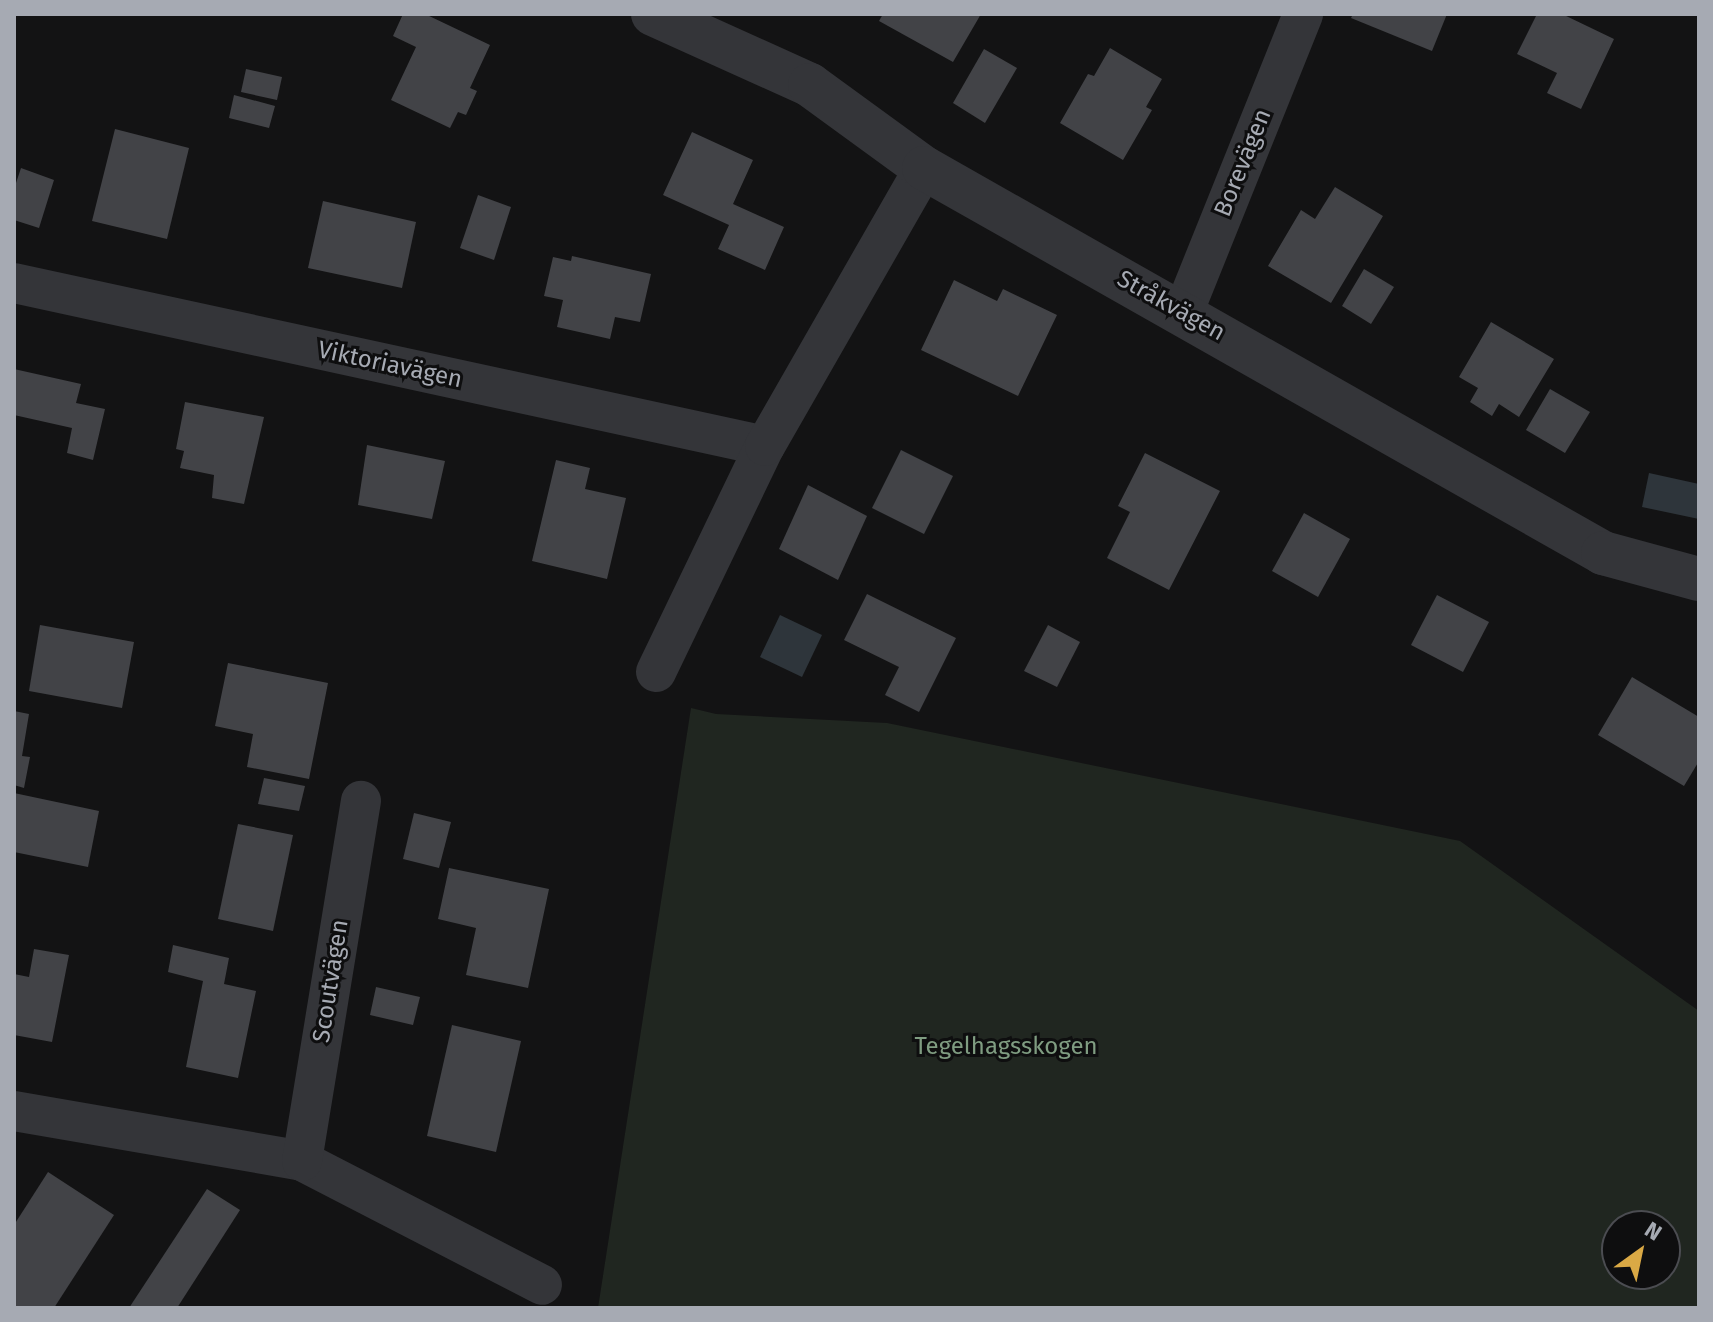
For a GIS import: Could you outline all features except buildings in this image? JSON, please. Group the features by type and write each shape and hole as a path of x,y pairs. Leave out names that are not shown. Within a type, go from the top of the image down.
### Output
{"street":[{"name":"Stråkvägen","path":"653,14 810,85 924,168 1603,553 1699,579"},
{"name":"Borevägen","path":"1183,313 1303,14"},
{"path":"656,672 765,446 924,168"},
{"name":"Viktoriavägen","path":"14,283 765,446"},
{"name":"Scoutvägen","path":"302,1161 361,801"},
{"path":"14,1111 302,1161 542,1285"}],"green space":[{"name":"Tegelhagsskogen","path":"691,708 716,714 887,723 1460,841 1699,1011 1699,1308 598,1308"}],"shaded area":[{"path":"1649,473 1699,484 1699,519 1642,507"},
{"path":"780,615 822,635 802,677 760,657"}]}
